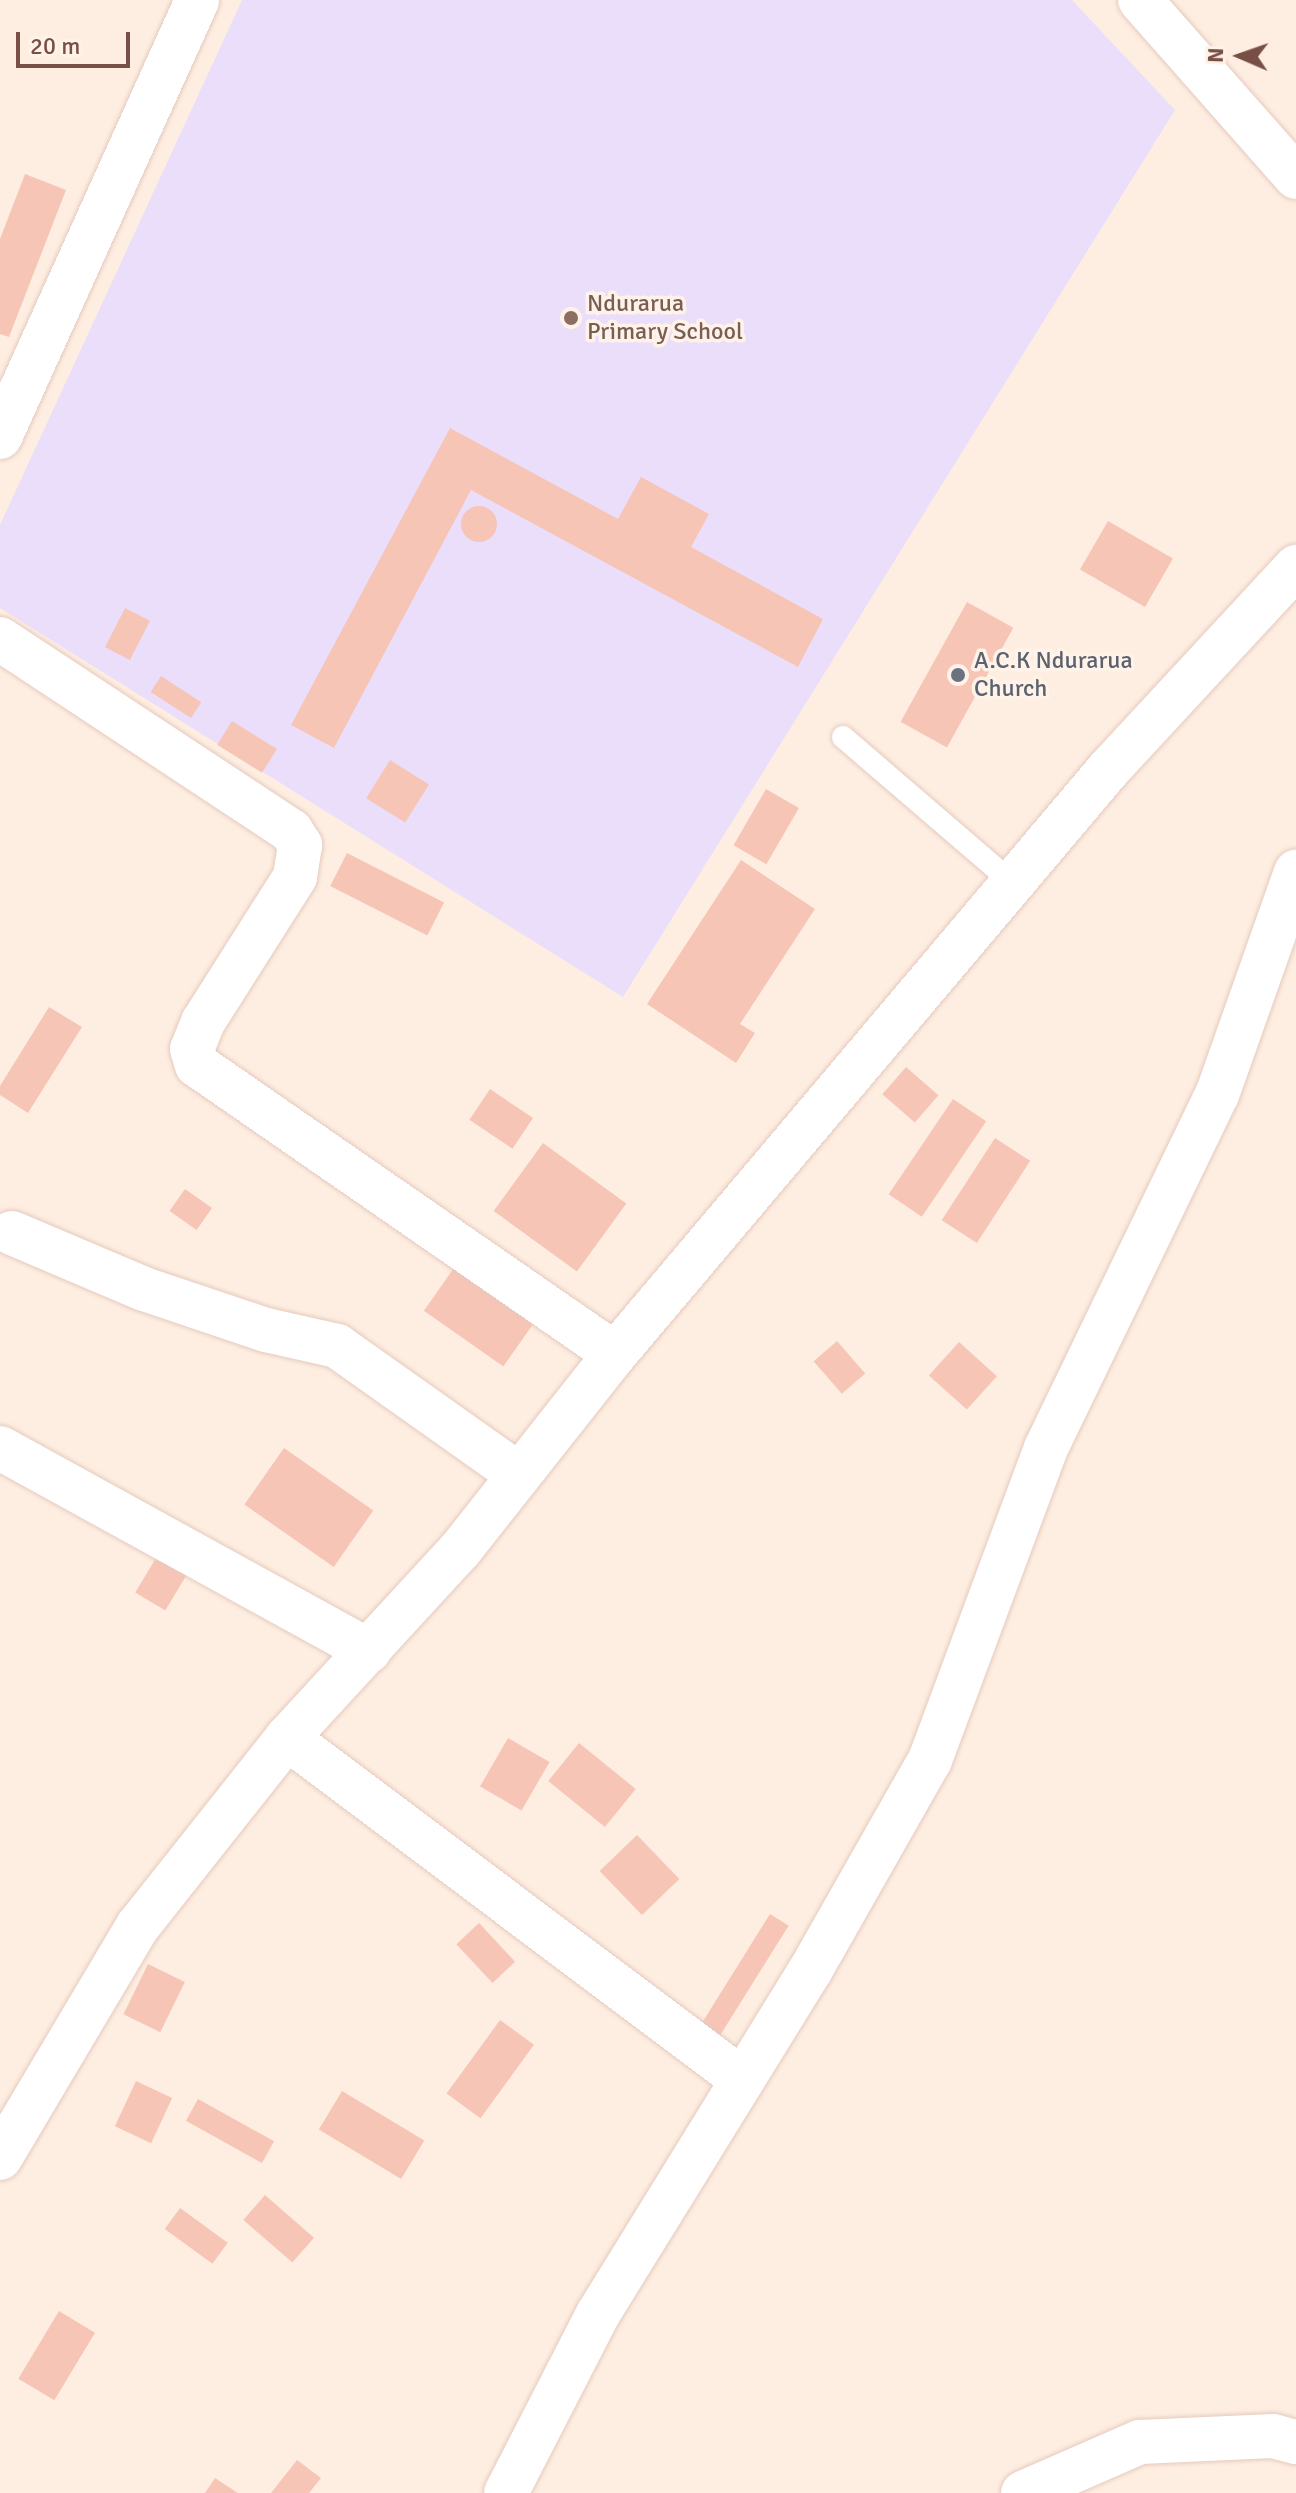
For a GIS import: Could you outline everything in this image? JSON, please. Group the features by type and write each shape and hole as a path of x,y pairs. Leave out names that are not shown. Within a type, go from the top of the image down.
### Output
{"street":[{"path":"0,437 197,0"},
{"path":"1140,0 1296,177"},
{"path":"0,2158 138,1926 287,1738 369,1651 519,1475 615,1354 1013,883 1296,567"},
{"path":"0,639 291,831 300,845 295,877 203,1022 192,1049 197,1065 615,1354"},
{"path":"506,2493 598,2314 740,2078 810,1971 930,1760 1046,1448 1217,1095 1296,872"},
{"path":"12,1233 144,1289 337,1346 519,1475"},
{"path":"0,1448 369,1651"},
{"path":"287,1738 740,2078"},
{"path":"1023,2493 1140,2442 1273,2436 1296,2442"}],"lane":[{"path":"843,737 1013,883"}],"shaded area":[{"name":"Ndurarua Primary School","path":"242,0 1072,0 1175,110 623,997 0,608 0,525"}],"building":[{"path":"25,174 66,190 9,337 0,334 0,239"},
{"path":"450,428 618,519 641,477 709,514 691,547 823,619 798,667 471,490 334,748 291,725"},
{"path":"479,506 492,511 497,524 492,537 479,542 466,537 461,524 466,511"},
{"path":"1108,521 1173,558 1145,607 1080,569"},
{"name":"A.C.K Ndurarua Church","path":"967,602 1013,628 947,748 901,722"},
{"path":"125,608 150,621 130,660 105,647"},
{"path":"161,676 201,702 191,718 151,692"},
{"path":"232,721 277,749 262,773 217,745"},
{"path":"390,760 429,784 405,823 366,798"},
{"path":"766,789 799,808 766,864 734,845"},
{"path":"347,853 444,902 427,935 330,886"},
{"path":"741,860 815,909 740,1024 755,1033 736,1063 647,1004"},
{"path":"49,1007 82,1027 28,1113 0,1095 0,1086"},
{"path":"906,1067 938,1095 915,1122 882,1094"},
{"path":"490,1089 533,1118 512,1149 469,1120"},
{"path":"953,1099 986,1121 922,1217 889,1194"},
{"path":"995,1138 1030,1161 977,1243 942,1220"},
{"path":"543,1143 626,1204 577,1271 494,1211"},
{"path":"185,1189 212,1208 197,1230 170,1211"},
{"path":"456,1265 535,1321 503,1367 424,1311"},
{"path":"837,1341 865,1373 842,1394 814,1361"},
{"path":"959,1342 997,1376 967,1410 929,1375"},
{"path":"284,1448 373,1511 334,1567 244,1505"},
{"path":"162,1548 192,1566 165,1611 135,1593"},
{"path":"508,1738 550,1762 522,1810 480,1786"},
{"path":"579,1743 636,1789 605,1827 548,1781"},
{"path":"637,1835 679,1879 642,1915 600,1871"},
{"path":"770,1914 789,1926 720,2036 701,2024"},
{"path":"479,1923 515,1962 492,1983 456,1944"},
{"path":"148,1964 185,1982 160,2032 123,2014"},
{"path":"500,2020 534,2045 480,2118 447,2094"},
{"path":"136,2081 172,2098 151,2143 115,2126"},
{"path":"342,2091 424,2140 401,2179 319,2130"},
{"path":"198,2099 274,2141 262,2163 186,2121"},
{"path":"265,2195 314,2238 292,2263 243,2220"},
{"path":"180,2208 228,2243 212,2264 165,2229"},
{"path":"59,2311 95,2333 54,2400 18,2379"},
{"path":"297,2460 321,2478 309,2493 271,2493"},
{"path":"215,2478 238,2493 205,2493"}],"place":[{"name":"Ndurarua Primary School","path":"571,318"},
{"name":"A.C.K Ndurarua Church","path":"958,675"}]}
